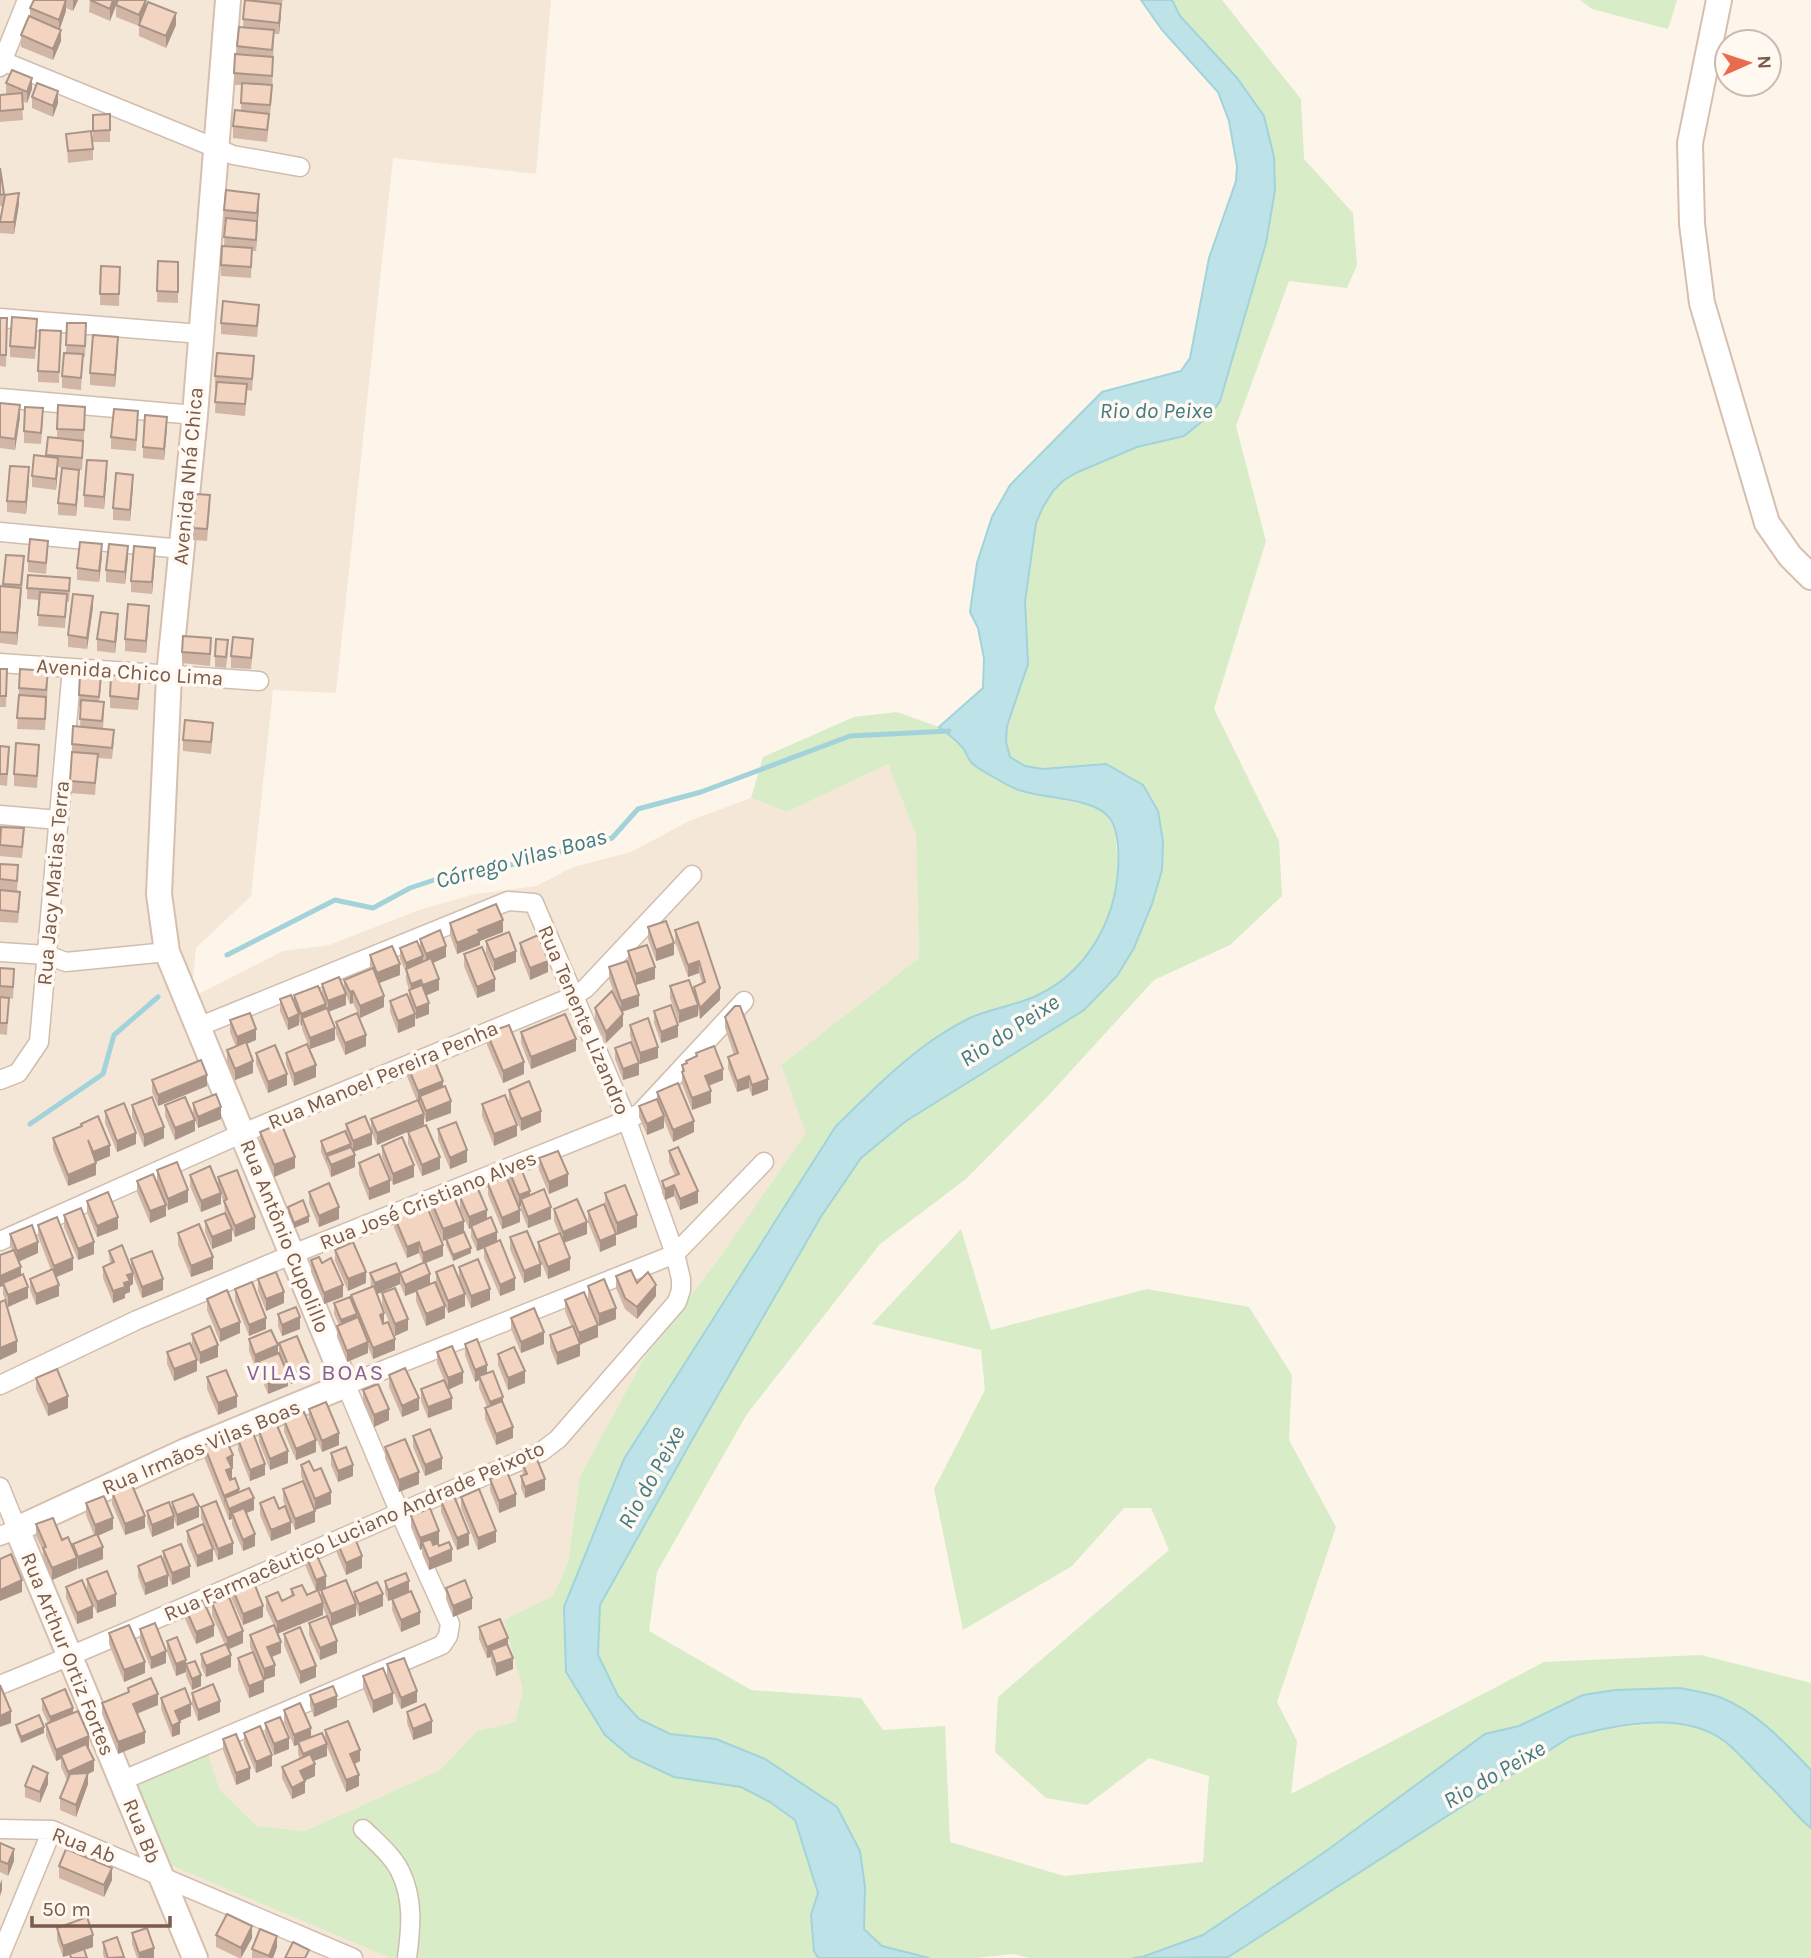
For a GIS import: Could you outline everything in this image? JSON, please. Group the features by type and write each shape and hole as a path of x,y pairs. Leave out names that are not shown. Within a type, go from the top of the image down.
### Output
{"street":[{"path":"27,0 1,62 233,155 300,167"},
{"name":"Avenida Nhá Chica","path":"167,951 159,894 169,675 194,415 228,0"},
{"path":"1718,0 1690,143 1692,224 1702,303 1766,523 1790,556 1811,577"},
{"path":"0,318 201,334"},
{"path":"0,398 194,415"},
{"path":"0,532 182,549"},
{"name":"Avenida Chico Lima","path":"0,663 259,681"},
{"name":"Rua Jacy Matias Terra","path":"0,1080 18,1073 39,1042 72,668"},
{"path":"0,815 59,820"},
{"name":"Rua Manoel Pereira Penha","path":"0,1241 243,1133 574,996 586,988 692,875"},
{"name":"Rua Tenente Lizandro","path":"198,1027 508,901 534,904 627,1119 676,1254 681,1279"},
{"path":"0,952 47,955 66,962 167,951"},
{"name":"Rua Antônio Cupolillo","path":"121,1781 442,1645 448,1636 450,1624 346,1385 167,951"},
{"name":"Rua José Cristiano Alves","path":"0,1385 137,1320 640,1113 744,1001"},
{"name":"Rua Irmãos Vilas Boas","path":"9,1532 188,1450 676,1254 764,1162"},
{"name":"Rua Farmacêutico Luciano Andrade Peixoto","path":"0,1685 541,1452 558,1439 677,1302 681,1279"},
{"name":"Rua Arthur Ortiz Fortes","path":"0,1487 9,1532 70,1657 121,1781"},
{"name":"Rua Bb","path":"121,1781 195,1958"},
{"name":"Rua Ab","path":"2,1828 52,1830 353,1958"},
{"path":"363,1829 399,1869 408,1894 411,1928 407,1958"},
{"path":"0,1956 52,1830"}],"shaded area":[{"path":"0,0 551,0 536,174 393,158 336,693 273,690 251,896 196,948 191,998 283,951 329,945 419,910 475,894 536,886 573,867 631,852 689,821 751,798 787,812 888,764 916,835 919,958 781,1065 807,1133 643,1360 580,1476 568,1562 553,1596 505,1620 523,1690 515,1722 477,1731 440,1770 305,1831 257,1826 219,1789 169,1864 390,1958 0,1958"}],"green space":[{"path":"1172,0 1222,0 1301,99 1304,159 1353,213 1357,265 1347,288 1289,281 1236,426 1266,541 1214,709 1279,841 1282,896 1230,945 1154,980 1047,1097 966,1179 880,1244 747,1414 657,1572 649,1631 751,1690 861,1698 883,1730 945,1726 950,1842 1064,1876 1203,1862 1209,1776 1149,1758 1087,1805 1046,1798 995,1752 998,1697 1169,1550 1151,1508 1124,1508 1072,1566 963,1630 934,1489 985,1390 981,1350 872,1324 961,1229 991,1330 1147,1289 1249,1307 1292,1375 1289,1440 1336,1527 1277,1702 1297,1741 1291,1794 1544,1662 1701,1655 1811,1683 1811,1770 1780,1738 1680,1688 1583,1695 1519,1726 1485,1734 1329,1849 1203,1935 1133,1958 1029,1958 1014,1954 976,1958 929,1958 882,1946 864,1929 865,1887 716,1739 670,1734 639,1719 628,1709 618,1696 598,1655 600,1605 822,1215 861,1158 1134,948 1106,764 1043,769 1025,766 1009,757 1006,742 1007,726 1028,664 1025,601 1036,523 1043,507 1064,480 1078,472 1137,447 1184,436 1211,414 1220,401 1266,243 1275,190 1274,157 1264,116 1237,78 1180,16"},
{"path":"1580,0 1677,0 1668,29 1592,9"},
{"path":"897,712 939,727 964,749 971,763 1017,790 1096,807 1109,817 1115,833 1118,867 1117,883 1105,925 1090,953 1052,987 1037,995 971,1018 931,1041 835,1126 565,1607 631,1757 674,1777 741,1787 770,1802 795,1820 818,1893 811,1915 814,1951 818,1958 390,1958 168,1864 135,1780 206,1748 219,1789 257,1826 305,1831 440,1770 477,1731 515,1722 523,1690 504,1620 553,1596 568,1562 580,1476 643,1360 722,1254 806,1133 781,1065 919,958 916,835 888,764 787,812 751,798 763,757 854,717"},
{"path":"1664,1723 1699,1727 1726,1742 1811,1828 1811,1958 1224,1958 1570,1737 1616,1728"}],"water":[{"name":"Rio do Peixe","path":"1141,0 1172,0 1180,16 1237,78 1264,116 1274,157 1275,190 1266,243 1220,401 1211,414 1184,436 1137,447 1078,472 1064,480 1053,491 1043,507 1036,523 1025,601 1028,664 1007,726 1006,742 1010,757 1025,766 1043,769 1106,764 1143,785 1158,811 1163,841 1162,870 1152,904 1134,948 1117,976 1084,1010 906,1121 861,1158 822,1215 600,1605 598,1655 618,1696 639,1719 670,1734 716,1739 765,1759 837,1807 860,1851 865,1887 864,1929 882,1946 929,1958 818,1958 814,1951 811,1915 818,1893 795,1820 770,1802 741,1787 674,1777 631,1757 605,1735 566,1672 564,1607 624,1459 836,1126 894,1071 956,1025 1038,995 1055,985 1070,973 1095,944 1111,909 1118,871 1118,849 1114,827 1107,815 1089,805 1026,792 1006,784 974,765 960,745 939,727 983,688 984,658 978,628 970,612 977,563 992,517 1010,485 1102,392 1181,371 1190,358 1209,258 1236,181 1237,166 1229,121 1218,92 1162,30"},
{"name":"Rio do Peixe","path":"1680,1688 1707,1693 1735,1704 1770,1730 1811,1770 1811,1828 1733,1748 1710,1732 1671,1723 1609,1728 1570,1737 1228,1957 1133,1958 1203,1935 1329,1849 1485,1734 1519,1726 1583,1695 1615,1690"}],"building":[{"path":"34,0 66,0 59,20 30,8"},
{"path":"90,0 113,0 110,9"},
{"path":"118,0 146,0 139,15 116,5"},
{"path":"245,0 281,4 279,23 243,19"},
{"path":"148,2 176,13 166,36 139,25"},
{"path":"29,16 61,30 53,49 21,35"},
{"path":"239,27 274,30 272,50 237,46"},
{"path":"235,54 273,57 272,76 234,73"},
{"path":"12,70 32,78 27,92 6,83"},
{"path":"37,83 58,91 53,106 32,97"},
{"path":"242,83 272,85 270,105 241,103"},
{"path":"22,93 23,109 0,111 0,95"},
{"path":"235,110 269,114 267,130 233,126"},
{"path":"110,114 110,130 93,131 93,115"},
{"path":"91,131 93,149 68,151 66,134"},
{"path":"0,168 4,194 0,195"},
{"path":"226,190 259,194 257,213 224,210"},
{"path":"19,193 14,222 0,222 5,195"},
{"path":"226,218 257,221 256,240 224,237"},
{"path":"222,246 252,248 251,267 221,265"},
{"path":"158,261 178,262 178,292 157,291"},
{"path":"101,266 120,267 119,294 100,294"},
{"path":"223,301 259,305 257,326 221,323"},
{"path":"12,317 37,319 35,348 10,346"},
{"path":"0,318 7,318 6,355 0,355"},
{"path":"67,323 86,323 85,346 66,345"},
{"path":"40,330 61,331 59,372 38,371"},
{"path":"93,335 118,337 115,375 90,373"},
{"path":"64,353 83,354 81,378 62,376"},
{"path":"217,353 254,356 252,379 215,376"},
{"path":"217,382 247,384 245,404 215,402"},
{"path":"0,403 20,405 15,439 0,437"},
{"path":"58,405 85,407 84,430 57,429"},
{"path":"25,407 43,408 41,433 24,431"},
{"path":"114,409 138,411 136,440 111,437"},
{"path":"145,415 167,417 164,449 143,447"},
{"path":"48,437 83,441 82,458 46,455"},
{"path":"34,455 58,458 56,479 32,476"},
{"path":"87,460 107,461 104,497 84,495"},
{"path":"10,466 29,467 26,502 7,501"},
{"path":"62,468 79,470 76,505 58,503"},
{"path":"116,473 133,475 130,510 113,508"},
{"path":"196,494 210,495 207,529 193,528"},
{"path":"30,539 48,541 46,563 28,561"},
{"path":"80,542 102,544 99,571 77,568"},
{"path":"109,544 128,546 125,572 106,570"},
{"path":"134,546 155,548 152,582 131,581"},
{"path":"6,555 24,556 21,585 3,584"},
{"path":"28,575 70,578 69,591 27,588"},
{"path":"0,586 21,588 17,633 0,632"},
{"path":"40,592 67,594 65,617 38,615"},
{"path":"73,594 93,596 87,638 68,635"},
{"path":"128,604 149,606 146,641 125,639"},
{"path":"101,612 118,614 115,642 97,639"},
{"path":"183,636 211,638 210,654 182,652"},
{"path":"233,637 253,639 251,658 231,656"},
{"path":"216,639 228,640 226,657 215,656"},
{"path":"0,669 7,669 6,696 0,696"},
{"path":"20,669 48,671 46,690 19,688"},
{"path":"80,673 101,675 99,697 79,695"},
{"path":"111,675 140,678 138,699 110,696"},
{"path":"19,695 46,697 45,719 17,718"},
{"path":"81,700 104,702 102,721 80,719"},
{"path":"185,720 213,723 211,742 183,740"},
{"path":"73,726 114,730 112,748 72,744"},
{"path":"16,743 39,745 37,776 14,774"},
{"path":"0,746 9,747 7,774 0,774"},
{"path":"72,752 98,754 95,783 70,781"},
{"path":"1,827 24,828 22,847 0,845"},
{"path":"0,864 18,865 17,881 0,879"},
{"path":"0,890 20,892 18,912 0,910"},
{"path":"496,904 503,920 478,930 480,933 457,943 450,923"},
{"path":"666,921 674,943 656,950 648,927"},
{"path":"698,922 720,988 700,1008 694,987 705,982 699,961 688,965 675,930"},
{"path":"440,930 446,946 426,954 420,939"},
{"path":"509,932 516,951 494,960 486,941"},
{"path":"538,935 548,961 530,968 520,943"},
{"path":"417,941 423,956 406,963 400,948"},
{"path":"647,945 655,967 636,974 628,951"},
{"path":"392,946 400,964 377,973 370,955"},
{"path":"482,947 495,979 477,987 464,954"},
{"path":"431,958 439,979 423,985 421,980 411,984 406,969"},
{"path":"627,961 639,995 621,1001 609,967"},
{"path":"0,968 14,969 13,987 0,986"},
{"path":"373,968 384,996 360,1006 344,980"},
{"path":"339,977 346,994 328,1001 322,984"},
{"path":"689,980 698,1005 679,1011 670,986"},
{"path":"422,985 429,1003 416,1008 409,990"},
{"path":"318,986 326,1004 301,1014 294,995"},
{"path":"612,991 623,1014 606,1032 595,1008"},
{"path":"407,994 415,1014 398,1021 390,1001"},
{"path":"291,995 299,1014 288,1019 280,999"},
{"path":"0,997 9,998 7,1023 0,1023"},
{"path":"671,1005 678,1025 661,1032 654,1011"},
{"path":"735,1006 740,1006 768,1079 752,1085 749,1076 737,1081 728,1057 738,1053 725,1017"},
{"path":"327,1008 335,1028 310,1038 302,1018"},
{"path":"250,1013 256,1029 237,1037 230,1020"},
{"path":"357,1013 366,1035 345,1043 336,1022"},
{"path":"565,1014 576,1039 531,1057 521,1032"},
{"path":"648,1018 658,1047 640,1053 630,1025"},
{"path":"509,1025 524,1062 503,1071 487,1033"},
{"path":"246,1042 253,1061 235,1069 227,1050"},
{"path":"631,1042 639,1063 623,1069 615,1048"},
{"path":"307,1044 316,1065 294,1074 286,1053"},
{"path":"275,1045 287,1074 268,1082 256,1053"},
{"path":"714,1046 723,1069 705,1076 711,1091 692,1098 682,1065 697,1056 696,1053"},
{"path":"431,1052 443,1081 418,1091 406,1062"},
{"path":"201,1060 207,1075 158,1095 152,1080"},
{"path":"529,1081 541,1111 521,1119 509,1090"},
{"path":"678,1083 694,1121 673,1130 657,1092"},
{"path":"445,1086 451,1101 426,1111 420,1096"},
{"path":"216,1094 221,1107 198,1117 193,1103"},
{"path":"505,1095 517,1125 494,1134 482,1104"},
{"path":"152,1097 164,1127 144,1135 132,1105"},
{"path":"185,1097 195,1120 175,1128 165,1105"},
{"path":"657,1099 664,1116 647,1124 639,1106"},
{"path":"418,1100 424,1114 377,1133 371,1119"},
{"path":"124,1103 136,1133 117,1141 105,1111"},
{"path":"98,1116 110,1145 93,1152 88,1140 96,1163 68,1175 53,1138"},
{"path":"365,1116 372,1133 353,1141 346,1124"},
{"path":"456,1122 467,1150 450,1158 438,1129"},
{"path":"281,1123 295,1157 274,1165 260,1132"},
{"path":"426,1125 440,1157 422,1165 408,1132"},
{"path":"345,1131 351,1144 326,1154 321,1141"},
{"path":"402,1137 414,1165 393,1174 382,1146"},
{"path":"351,1147 355,1155 331,1165 327,1156"},
{"path":"678,1147 698,1191 680,1199 674,1185 665,1189 662,1181 679,1174 669,1151"},
{"path":"558,1151 568,1174 549,1182 539,1158"},
{"path":"379,1154 390,1180 369,1189 359,1163"},
{"path":"518,1161 530,1191 519,1195 507,1166"},
{"path":"177,1162 188,1190 168,1199 157,1170"},
{"path":"210,1166 221,1193 201,1201 190,1175"},
{"path":"237,1170 255,1217 235,1226 224,1201 227,1199 218,1177"},
{"path":"153,1174 166,1205 150,1211 137,1181"},
{"path":"506,1176 520,1210 502,1218 488,1184"},
{"path":"329,1183 339,1207 319,1216 309,1192"},
{"path":"625,1185 637,1215 617,1223 605,1193"},
{"path":"478,1189 487,1210 469,1217 460,1197"},
{"path":"544,1189 551,1207 528,1217 521,1199"},
{"path":"108,1192 118,1217 97,1226 87,1201"},
{"path":"452,1192 464,1221 443,1229 431,1201"},
{"path":"577,1199 587,1222 563,1232 554,1209"},
{"path":"303,1200 309,1216 294,1223 288,1207"},
{"path":"604,1204 616,1234 600,1241 588,1211"},
{"path":"81,1208 94,1242 78,1249 64,1215"},
{"path":"428,1209 443,1245 423,1253 419,1242 407,1247 394,1216 406,1211 408,1217"},
{"path":"225,1213 232,1229 212,1237 205,1221"},
{"path":"57,1217 73,1258 54,1266 38,1225"},
{"path":"491,1217 497,1232 477,1240 471,1226"},
{"path":"199,1224 213,1257 191,1266 178,1233"},
{"path":"32,1225 38,1242 17,1251 10,1234"},
{"path":"527,1231 541,1264 524,1271 510,1237"},
{"path":"464,1232 471,1248 453,1255 446,1239"},
{"path":"560,1233 570,1258 548,1267 538,1242"},
{"path":"500,1240 515,1278 500,1285 484,1247"},
{"path":"353,1242 366,1272 348,1279 335,1250"},
{"path":"122,1245 133,1273 127,1275 130,1281 124,1283 125,1287 113,1291 103,1267 114,1262 109,1251"},
{"path":"14,1250 21,1267 0,1276 0,1255"},
{"path":"152,1251 163,1279 142,1287 131,1259"},
{"path":"319,1257 322,1263 331,1258 343,1285 324,1293 311,1260"},
{"path":"478,1259 490,1289 471,1296 459,1267"},
{"path":"425,1262 430,1274 405,1285 400,1273"},
{"path":"396,1263 400,1273 375,1283 370,1273"},
{"path":"453,1265 465,1294 448,1301 436,1272"},
{"path":"53,1269 59,1285 36,1294 30,1279"},
{"path":"631,1270 637,1283 648,1272 656,1285 637,1307 625,1298 616,1276"},
{"path":"276,1272 284,1292 266,1299 258,1279"},
{"path":"23,1274 28,1287 8,1295 3,1283"},
{"path":"604,1279 616,1308 599,1314 588,1286"},
{"path":"252,1282 266,1318 249,1325 235,1289"},
{"path":"435,1282 445,1306 426,1314 416,1290"},
{"path":"374,1286 384,1313 380,1315 383,1324 388,1322 395,1339 373,1348 351,1295"},
{"path":"395,1288 408,1319 395,1324 382,1293"},
{"path":"227,1290 240,1322 220,1330 207,1299"},
{"path":"584,1292 598,1325 579,1333 565,1300"},
{"path":"350,1297 357,1314 341,1320 334,1303"},
{"path":"5,1300 17,1341 0,1348 0,1302"},
{"path":"296,1307 300,1317 282,1325 278,1314"},
{"path":"534,1308 544,1332 521,1342 511,1318"},
{"path":"358,1317 368,1342 347,1351 337,1326"},
{"path":"210,1326 218,1345 200,1353 192,1334"},
{"path":"573,1326 580,1344 557,1353 550,1335"},
{"path":"271,1330 278,1345 255,1355 249,1339"},
{"path":"297,1336 309,1365 291,1372 279,1343"},
{"path":"477,1339 487,1365 475,1370 465,1344"},
{"path":"190,1343 197,1360 174,1369 167,1352"},
{"path":"452,1346 463,1372 448,1378 437,1352"},
{"path":"514,1347 525,1371 508,1378 498,1354"},
{"path":"279,1353 288,1375 268,1383 259,1361"},
{"path":"405,1368 419,1398 402,1406 389,1375"},
{"path":"57,1369 68,1396 48,1405 36,1378"},
{"path":"226,1370 237,1396 218,1403 207,1377"},
{"path":"493,1371 503,1397 490,1402 479,1376"},
{"path":"444,1380 452,1398 428,1407 421,1389"},
{"path":"378,1384 389,1409 374,1415 363,1390"},
{"path":"502,1401 513,1427 496,1434 485,1408"},
{"path":"326,1402 339,1433 322,1441 309,1409"},
{"path":"304,1412 316,1440 296,1449 284,1420"},
{"path":"276,1423 288,1451 270,1459 259,1431"},
{"path":"430,1429 442,1458 425,1465 413,1436"},
{"path":"253,1433 265,1464 250,1470 238,1439"},
{"path":"225,1437 233,1455 227,1458 232,1468 226,1470 230,1480 235,1478 239,1489 224,1496 204,1445"},
{"path":"405,1439 419,1472 399,1480 385,1447"},
{"path":"346,1447 353,1465 338,1471 331,1453"},
{"path":"536,1457 545,1479 525,1487 521,1476 527,1474 522,1462"},
{"path":"309,1461 314,1471 321,1468 331,1492 315,1499 301,1465"},
{"path":"507,1472 516,1494 499,1501 490,1479"},
{"path":"303,1481 315,1511 295,1519 283,1489"},
{"path":"132,1485 145,1516 125,1524 112,1492"},
{"path":"249,1488 254,1498 229,1509 225,1498"},
{"path":"479,1489 496,1531 478,1538 461,1497"},
{"path":"193,1494 199,1506 177,1515 172,1502"},
{"path":"104,1496 113,1518 95,1525 86,1503"},
{"path":"454,1496 469,1533 457,1538 441,1501"},
{"path":"274,1497 279,1509 285,1506 291,1522 271,1530 260,1503"},
{"path":"216,1501 233,1543 218,1549 201,1507"},
{"path":"169,1502 174,1516 152,1525 147,1511"},
{"path":"244,1508 255,1534 243,1540 232,1513"},
{"path":"430,1508 439,1531 420,1538 411,1516"},
{"path":"53,1518 62,1540 68,1537 77,1558 52,1568 36,1524"},
{"path":"203,1524 213,1549 197,1556 187,1531"},
{"path":"353,1533 362,1556 346,1563 336,1539"},
{"path":"97,1534 103,1547 78,1557 73,1544"},
{"path":"431,1539 433,1545 438,1543 439,1546 449,1542 452,1549 429,1559 422,1542"},
{"path":"181,1544 190,1566 172,1573 163,1551"},
{"path":"314,1549 326,1576 316,1580 305,1553"},
{"path":"11,1554 22,1580 0,1590 0,1559"},
{"path":"161,1556 168,1575 145,1584 138,1566"},
{"path":"107,1571 116,1594 97,1602 87,1579"},
{"path":"406,1573 409,1581 388,1590 385,1581"},
{"path":"251,1575 263,1606 243,1614 230,1583"},
{"path":"82,1580 93,1606 77,1613 66,1587"},
{"path":"346,1580 356,1604 331,1614 321,1590"},
{"path":"465,1580 472,1598 453,1606 446,1588"},
{"path":"377,1582 383,1594 359,1604 354,1592"},
{"path":"302,1585 307,1595 318,1590 323,1603 277,1622 266,1597 278,1592 282,1601 294,1595 291,1589"},
{"path":"411,1591 420,1612 401,1620 392,1599"},
{"path":"229,1597 243,1631 227,1638 212,1603"},
{"path":"203,1600 214,1625 196,1632 185,1607"},
{"path":"327,1616 337,1641 320,1648 309,1623"},
{"path":"500,1619 508,1638 487,1647 479,1627"},
{"path":"155,1623 166,1651 151,1658 140,1629"},
{"path":"129,1625 145,1662 124,1670 109,1633"},
{"path":"274,1625 281,1642 267,1647 275,1665 264,1669 250,1635"},
{"path":"300,1627 316,1666 300,1672 284,1634"},
{"path":"177,1637 186,1660 176,1664 167,1641"},
{"path":"226,1644 231,1655 206,1666 201,1654"},
{"path":"507,1644 513,1658 496,1664 491,1650"},
{"path":"253,1652 264,1680 249,1686 238,1658"},
{"path":"404,1658 417,1691 401,1698 387,1664"},
{"path":"195,1661 201,1675 192,1679 186,1664"},
{"path":"383,1668 393,1693 373,1701 363,1676"},
{"path":"151,1678 158,1694 133,1704 145,1732 118,1742 102,1703 129,1692 128,1688"},
{"path":"213,1684 220,1701 198,1710 192,1693"},
{"path":"0,1685 11,1711 0,1716"},
{"path":"333,1686 337,1696 314,1705 310,1695"},
{"path":"185,1688 191,1704 175,1711 180,1722 172,1726 161,1698"},
{"path":"65,1689 73,1708 50,1717 42,1699"},
{"path":"300,1703 311,1728 294,1735 284,1710"},
{"path":"425,1704 432,1721 413,1729 407,1712"},
{"path":"78,1711 89,1736 56,1750 46,1724"},
{"path":"39,1715 44,1727 21,1737 16,1725"},
{"path":"280,1717 289,1738 274,1744 265,1723"},
{"path":"348,1721 360,1750 350,1754 359,1775 346,1780 325,1730"},
{"path":"260,1726 272,1755 256,1762 244,1733"},
{"path":"322,1733 327,1744 303,1754 298,1742"},
{"path":"236,1734 250,1768 236,1773 223,1739"},
{"path":"86,1744 94,1760 68,1772 61,1755"},
{"path":"310,1754 315,1764 300,1771 305,1781 292,1788 282,1767"},
{"path":"33,1766 48,1773 40,1792 25,1786"},
{"path":"88,1773 76,1805 60,1798 70,1774"},
{"path":"0,1843 14,1849 8,1864 0,1861"},
{"path":"66,1849 112,1868 104,1885 59,1866"},
{"path":"227,1914 252,1926 241,1948 216,1935"},
{"path":"87,1917 93,1935 63,1946 57,1928"},
{"path":"147,1928 154,1948 139,1953 132,1933"},
{"path":"260,1929 277,1936 269,1956 252,1949"},
{"path":"117,1937 124,1957 108,1958 103,1942"},
{"path":"293,1942 309,1950 305,1958 285,1958"},
{"path":"84,1949 87,1958 71,1958 70,1954"}],"waterway":[{"name":"Córrego Vilas Boas","path":"227,955 335,900 373,908 410,888 455,873 484,872 612,838 638,809 701,792 850,736 949,731"},
{"name":"Córrego Vilas Boas","path":"30,1124 103,1074 114,1035 158,997"}],"district":[{"name":"VILAS BOAS","path":"316,1372"}]}
